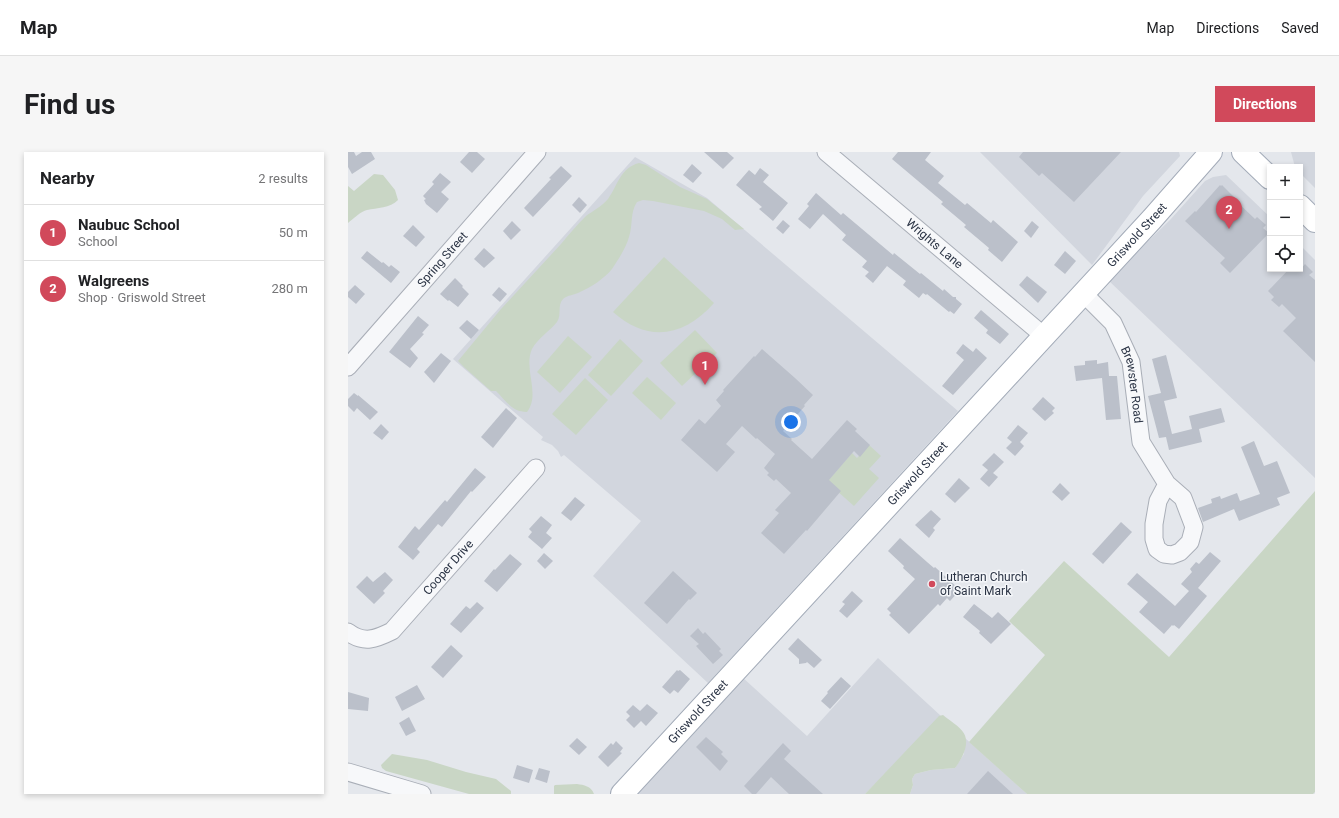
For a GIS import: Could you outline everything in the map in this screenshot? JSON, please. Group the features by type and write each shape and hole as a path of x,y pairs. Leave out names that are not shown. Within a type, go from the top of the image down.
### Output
{"main road":[{"name":"Griswold Street","path":"622,794 1152,219 1211,152"},
{"path":"1243,152 1267,175"},
{"path":"1303,209 1315,221"}],"street":[{"name":"Spring Street","path":"348,367 537,152"},
{"name":"Wrights Lane","path":"826,152 1044,336"},
{"name":"Brewster Road","path":"1083,293 1113,323 1131,362 1141,442 1167,484"},
{"name":"Cooper Drive","path":"348,632 364,640 377,638 392,631 536,468"},
{"path":"348,772 422,794"}],"shaded area":[{"path":"980,152 1179,152 1180,156 1143,196 1092,265"},
{"path":"1291,152 1315,152 1315,188 1303,176 1303,164 1294,164"},
{"path":"635,157 707,198 958,411 708,683 593,576 641,521 564,455 561,457 552,445 541,440 543,437 453,359"},
{"path":"1226,175 1267,214 1267,272 1303,272 1303,248 1315,260 1315,478 1108,280 1170,220 1205,181 1213,177"},
{"path":"878,658 941,716 865,794 634,794 742,677 807,736"},
{"path":"965,738 1027,794 910,794 913,785 912,779 915,774 931,770 955,768 964,754"}],"green space":[{"path":"639,163 646,165 680,187 707,199 744,229 735,230 722,219 704,211 653,201 643,200 637,202 632,214 628,241 622,254 612,269 593,285 561,301 557,322 537,341 532,349 529,365 532,389 531,405 527,412 522,412 513,408 496,391 491,391 458,361 501,309 576,226 608,199 623,173 633,165"},
{"path":"374,174 383,175 395,190 398,200 387,206 365,211 357,215 348,223 348,186 354,191"},
{"path":"664,257 714,303 690,323 678,329 665,332 652,332 626,322 613,312"},
{"path":"695,330 717,353 682,386 660,363"},
{"path":"568,336 592,357 560,393 537,372"},
{"path":"620,339 643,361 611,396 588,375"},
{"path":"647,377 676,403 661,420 632,393"},
{"path":"585,378 608,400 576,435 552,414"},
{"path":"869,445 881,456 869,469 879,478 854,506 827,482 852,453 857,458"},
{"path":"1315,491 1315,792 1313,794 1027,794 969,742 1045,655 1009,621 1064,561 1169,657"},
{"path":"943,715 959,728 965,736 965,751 955,768 931,770 915,774 912,779 913,785 910,794 865,794 939,716"},
{"path":"392,754 427,760 466,772 496,779 511,791 511,794 469,794 386,771 381,765"},
{"path":"555,785 585,785 593,791 594,794 554,794"}],"building":[{"path":"348,152 354,152 356,156 362,152 371,152 375,159 352,174 348,167"},
{"path":"469,152 477,152 485,159 472,173 460,162"},
{"path":"704,152 727,152 734,158 723,169"},
{"path":"898,152 931,152 925,160 944,176 938,183 965,205 967,203 991,223 993,220 1018,242 1002,262 988,250 989,248 964,227 966,225 941,204 943,202 892,159"},
{"path":"1023,152 1121,152 1074,202 1042,173 1039,176 1019,157"},
{"path":"692,164 702,173 693,183 683,175"},
{"path":"561,166 572,176 533,217 524,208"},
{"path":"760,168 769,175 763,182 788,203 773,221 759,209 762,207 736,185 749,170 755,175"},
{"path":"440,173 451,182 441,192 449,199 437,213 426,204 424,200 426,199 423,196 434,184 432,182"},
{"path":"1220,185 1222,185 1255,219 1257,217 1266,225 1263,228 1267,231 1267,235 1230,273 1220,263 1225,258 1185,221 1195,211 1196,212"},
{"path":"816,193 841,215 843,213 893,255 894,253 943,291 944,289 953,297 956,297 956,299 962,304 954,314 950,311 949,312 927,294 926,295 923,293 919,298 903,285 906,281 887,266 873,283 865,276 869,272 862,267 867,261 842,240 846,235 823,214 810,229 798,219 809,206 807,204"},
{"path":"579,197 587,205 580,213 572,205"},
{"path":"783,220 790,226 783,234 776,228"},
{"path":"512,221 521,230 511,240 503,231"},
{"path":"1032,221 1039,227 1031,238 1024,231"},
{"path":"413,225 425,237 416,247 403,236"},
{"path":"484,248 495,258 484,268 474,259"},
{"path":"367,251 382,263 383,262 389,267 391,265 400,272 391,283 361,258"},
{"path":"1065,251 1076,261 1065,274 1054,265"},
{"path":"1305,264 1313,272 1309,275 1315,280 1315,362 1283,331 1296,318 1282,304 1279,307 1271,300 1274,297 1268,291 1286,272 1303,272 1303,266"},
{"path":"1027,276 1047,292 1038,303 1019,285"},
{"path":"455,278 469,294 458,307 440,294"},
{"path":"355,285 365,294 356,304 348,297 348,292"},
{"path":"499,287 507,294 500,302 492,295"},
{"path":"981,310 1009,334 1000,344 986,333 988,330 974,318"},
{"path":"418,316 429,325 422,333 424,334 410,349 418,358 410,368 389,352"},
{"path":"467,320 479,330 471,339 459,328"},
{"path":"963,344 973,352 976,348 987,358 953,395 942,386 964,360 956,353"},
{"path":"762,349 813,395 783,431 812,459 847,420 857,429 855,431 870,445 860,457 854,451 829,480 841,491 807,531 806,530 784,554 761,533 779,513 775,510 791,493 776,479 774,481 767,475 769,473 764,468 775,454 742,426 726,444 735,452 717,472 681,440 699,419 705,424 721,406 716,400 724,391 723,390"},
{"path":"441,353 451,361 434,383 424,372"},
{"path":"1166,355 1177,398 1164,401 1172,434 1192,429 1189,416 1221,408 1225,422 1199,429 1202,442 1169,450 1166,437 1159,438 1148,396 1161,393 1152,359"},
{"path":"1097,360 1097,364 1108,362 1109,376 1117,376 1121,419 1106,420 1102,378 1076,381 1074,366 1085,365 1085,361"},
{"path":"354,393 378,412 370,420 357,408 354,412 348,406 348,399"},
{"path":"1043,397 1055,408 1052,411 1054,413 1045,421 1032,409"},
{"path":"506,408 517,418 493,448 481,437"},
{"path":"381,424 389,432 382,440 373,433"},
{"path":"1018,425 1028,433 1020,442 1024,446 1015,456 1006,448 1012,442 1007,438"},
{"path":"1254,441 1264,466 1277,461 1290,493 1277,498 1280,505 1239,521 1234,509 1203,522 1198,508 1212,503 1211,499 1220,496 1221,499 1237,493 1240,501 1260,494 1241,447"},
{"path":"994,453 1004,462 993,473 998,477 989,487 980,479 988,470 982,465"},
{"path":"475,468 486,477 472,492 471,491 442,527 438,524 417,549 420,552 413,560 398,547 415,526 419,530 445,500 447,502"},
{"path":"959,478 970,488 955,503 945,494"},
{"path":"1060,483 1070,493 1062,501 1052,492"},
{"path":"575,497 585,505 571,521 561,513"},
{"path":"931,510 941,519 933,528 935,530 929,538 915,525"},
{"path":"541,516 552,525 546,533 552,538 542,549 528,537 532,532 529,529"},
{"path":"1121,522 1132,532 1103,564 1092,554"},
{"name":"Lutheran Church of Saint Mark","path":"900,538 960,590 950,601 947,598 940,606 938,604 909,634 889,615 891,613 887,609 915,579 888,551"},
{"path":"1210,552 1221,561 1198,588 1207,596 1179,629 1172,625 1164,634 1139,612 1148,602 1127,584 1137,573 1175,606 1189,591 1181,584 1192,572 1190,569 1196,562 1199,564"},
{"path":"544,553 553,561 545,569 537,561"},
{"path":"510,554 522,564 497,592 484,581"},
{"path":"673,571 697,593 690,600 689,599 667,624 644,603"},
{"path":"385,572 393,580 383,591 385,593 374,604 356,587 367,576 373,582"},
{"path":"852,591 863,601 847,618 839,611 845,604 842,602"},
{"path":"477,602 484,608 461,633 450,624 466,606 470,609"},
{"path":"974,604 992,618 998,612 1011,624 991,644 979,633 980,631 963,617"},
{"path":"698,628 703,634 705,632 721,649 719,651 723,655 713,664 696,646 699,644 690,636"},
{"path":"798,638 822,660 814,668 807,662 799,664 799,659 788,649"},
{"path":"451,645 463,656 443,678 431,667"},
{"path":"677,670 680,670 690,679 678,693 674,690 670,694 662,687"},
{"path":"841,677 851,686 830,709 821,701"},
{"path":"417,685 425,699 402,711 395,697"},
{"path":"348,692 369,698 368,711 348,709"},
{"path":"647,704 658,713 646,726 641,721 634,728 626,720 630,716 626,712 633,705 640,711"},
{"path":"409,717 416,731 406,736 399,723"},
{"path":"706,737 723,752 721,754 728,761 720,771 696,747"},
{"path":"577,738 587,747 579,755 569,746"},
{"path":"616,741 623,748 620,752 622,753 608,767 598,757 611,743 613,745"},
{"path":"783,743 791,751 784,759 823,794 789,794 771,777 756,794 752,794 744,786"},
{"path":"517,765 533,770 529,783 513,778"},
{"path":"539,768 550,771 547,783 535,779"},
{"path":"988,771 1013,794 967,794"}],"place":[{"name":"Walgreens","path":"1229,229"},
{"name":"Naubuc School","path":"705,385"},
{"name":"Lutheran Church of Saint Mark","path":"932,584"}]}
